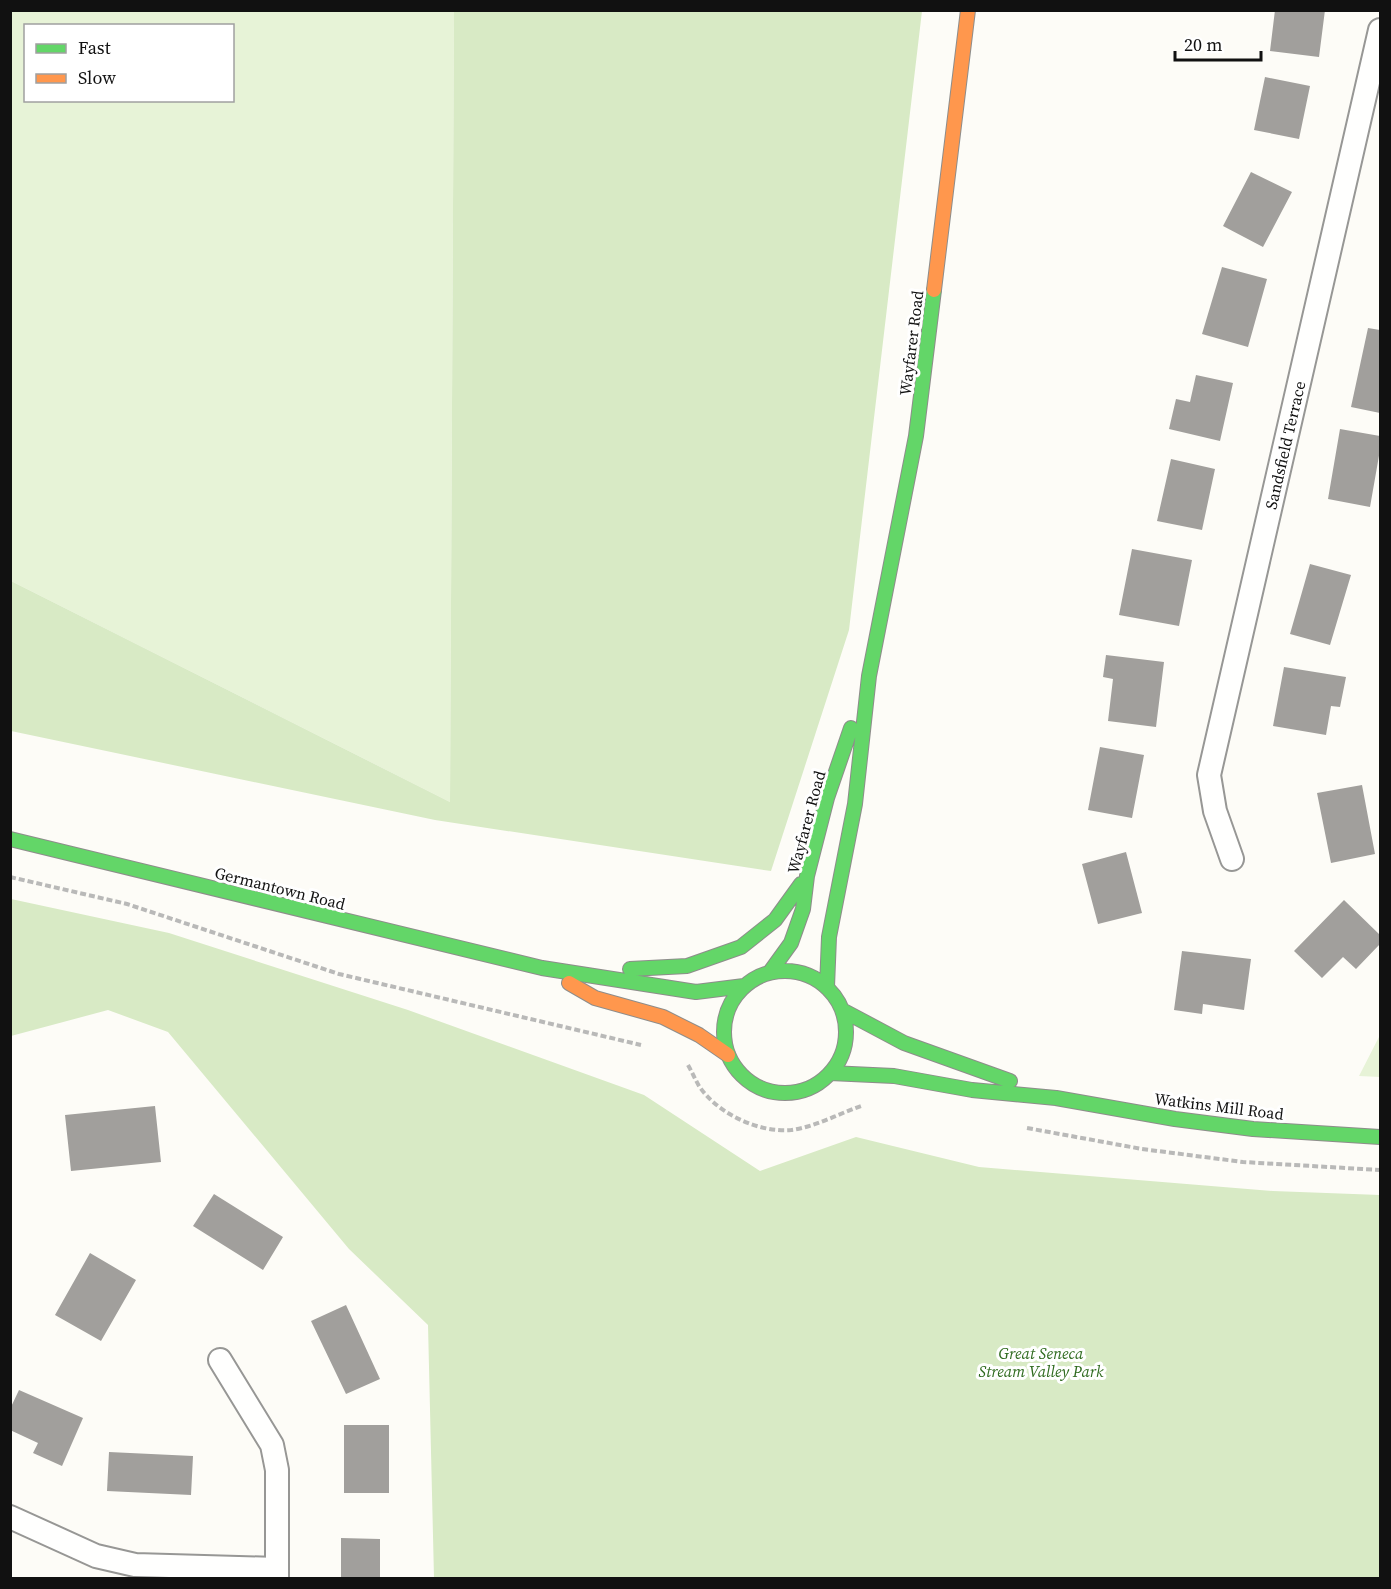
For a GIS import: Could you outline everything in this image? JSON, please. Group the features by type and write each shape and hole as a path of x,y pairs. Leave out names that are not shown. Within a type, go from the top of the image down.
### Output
{"street":[{"name":"Wayfarer Road","path":"827,987 829,936 855,804 869,676 916,436 968,10"},
{"name":"Sandsfield Terrace","path":"1232,858 1215,811 1209,775 1380,30"},
{"name":"Wayfarer Road","path":"770,972 790,943 803,909 807,876 827,798 869,676"},
{"name":"Germantown Road","path":"10,839 542,968 696,993 744,986"},
{"path":"542,968 637,969 687,966 741,946 775,920 807,876"},
{"name":"Germantown Road","path":"542,968 595,998 663,1017 699,1035 728,1055"},
{"path":"790,971 810,976 827,987 842,1010 846,1026 845,1043 840,1059 830,1073 805,1089 795,1092 774,1092 755,1085 739,1072 728,1055 723,1036 725,1016 734,998 744,986 770,972 790,971"},
{"name":"Watkins Mill Road","path":"842,1010 904,1043 1056,1098"},
{"name":"Watkins Mill Road","path":"830,1073 894,1076 972,1090 1056,1098 1175,1119 1253,1129 1380,1137"},
{"path":"10,1517 96,1556 135,1565 277,1574 278,1470 272,1445 220,1360"}],"path":[{"path":"10,877 127,904 339,974 642,1045"},
{"path":"682,1060 689,1066 700,1087 717,1105 742,1120 768,1128 791,1130 815,1124 870,1102"}],"green space":[{"path":"10,11 454,11 450,802 11,581"},
{"path":"454,11 922,11 849,630 771,871 435,820 11,731 11,581 450,802"},
{"name":"Great Seneca Stream Valley Park","path":"11,899 169,933 408,1010 644,1095 760,1171 856,1137 979,1167 1273,1191 1380,1195 1380,1578 434,1578 428,1325 349,1249 168,1032 108,1010 11,1036"},
{"path":"1380,1035 1380,1077 1359,1076"}],"building":[{"path":"1275,10 1325,10 1319,57 1270,51"},
{"path":"1265,77 1310,86 1299,139 1254,130"},
{"path":"1251,172 1292,192 1263,247 1223,226"},
{"path":"1222,267 1267,279 1248,347 1202,334"},
{"path":"1368,328 1380,330 1380,413 1351,407"},
{"path":"1196,375 1233,383 1220,441 1169,429 1176,399 1190,402"},
{"path":"1340,429 1380,436 1380,450 1370,507 1328,499"},
{"path":"1171,459 1215,469 1202,530 1157,521"},
{"path":"1132,549 1192,560 1179,626 1119,615"},
{"path":"1310,564 1351,575 1330,645 1290,634"},
{"path":"1106,655 1164,662 1156,727 1108,721 1113,679 1103,677"},
{"path":"1284,667 1346,677 1340,707 1331,706 1326,735 1273,726"},
{"path":"1100,747 1144,755 1132,818 1088,810"},
{"path":"1362,785 1375,854 1331,863 1317,793"},
{"path":"1126,852 1142,913 1098,924 1082,864"},
{"path":"1344,900 1380,935 1380,944 1356,969 1343,957 1322,978 1294,951"},
{"path":"1182,951 1251,959 1244,1010 1203,1004 1202,1014 1174,1010"},
{"path":"155,1106 161,1162 71,1171 65,1115"},
{"path":"214,1194 283,1237 263,1270 193,1226"},
{"path":"90,1253 136,1280 101,1341 55,1315"},
{"path":"346,1305 380,1379 346,1394 311,1321"},
{"path":"19,1390 83,1418 62,1466 33,1453 38,1443 10,1430 10,1409"},
{"path":"344,1425 389,1425 389,1493 344,1493"},
{"path":"109,1452 193,1456 191,1495 107,1491"},
{"path":"341,1538 380,1539 380,1578 341,1578"}],"traffic: fast":[{"path":"827,987 829,937 855,804 869,676 916,436 934,290"},
{"path":"770,972 791,943 803,909 807,876 827,798 851,728"},
{"path":"10,839 542,968 696,992 744,986"},
{"path":"630,969 687,966 741,947 775,920 801,884"},
{"path":"785,971 808,976 819,981 828,989 836,998 841,1009 846,1032 841,1055 836,1066 828,1075 819,1083 808,1088 785,1093 762,1088 751,1083 742,1075 734,1066 729,1055 724,1032 729,1009 734,998 742,989 751,981 762,976 785,971"},
{"path":"842,1010 904,1043 1010,1081"},
{"path":"830,1073 894,1076 972,1090 1056,1098 1175,1119 1253,1129 1380,1137"}],"traffic: slow":[{"path":"934,290 968,10"},
{"path":"569,983 595,998 663,1017 699,1035 728,1055"}]}
